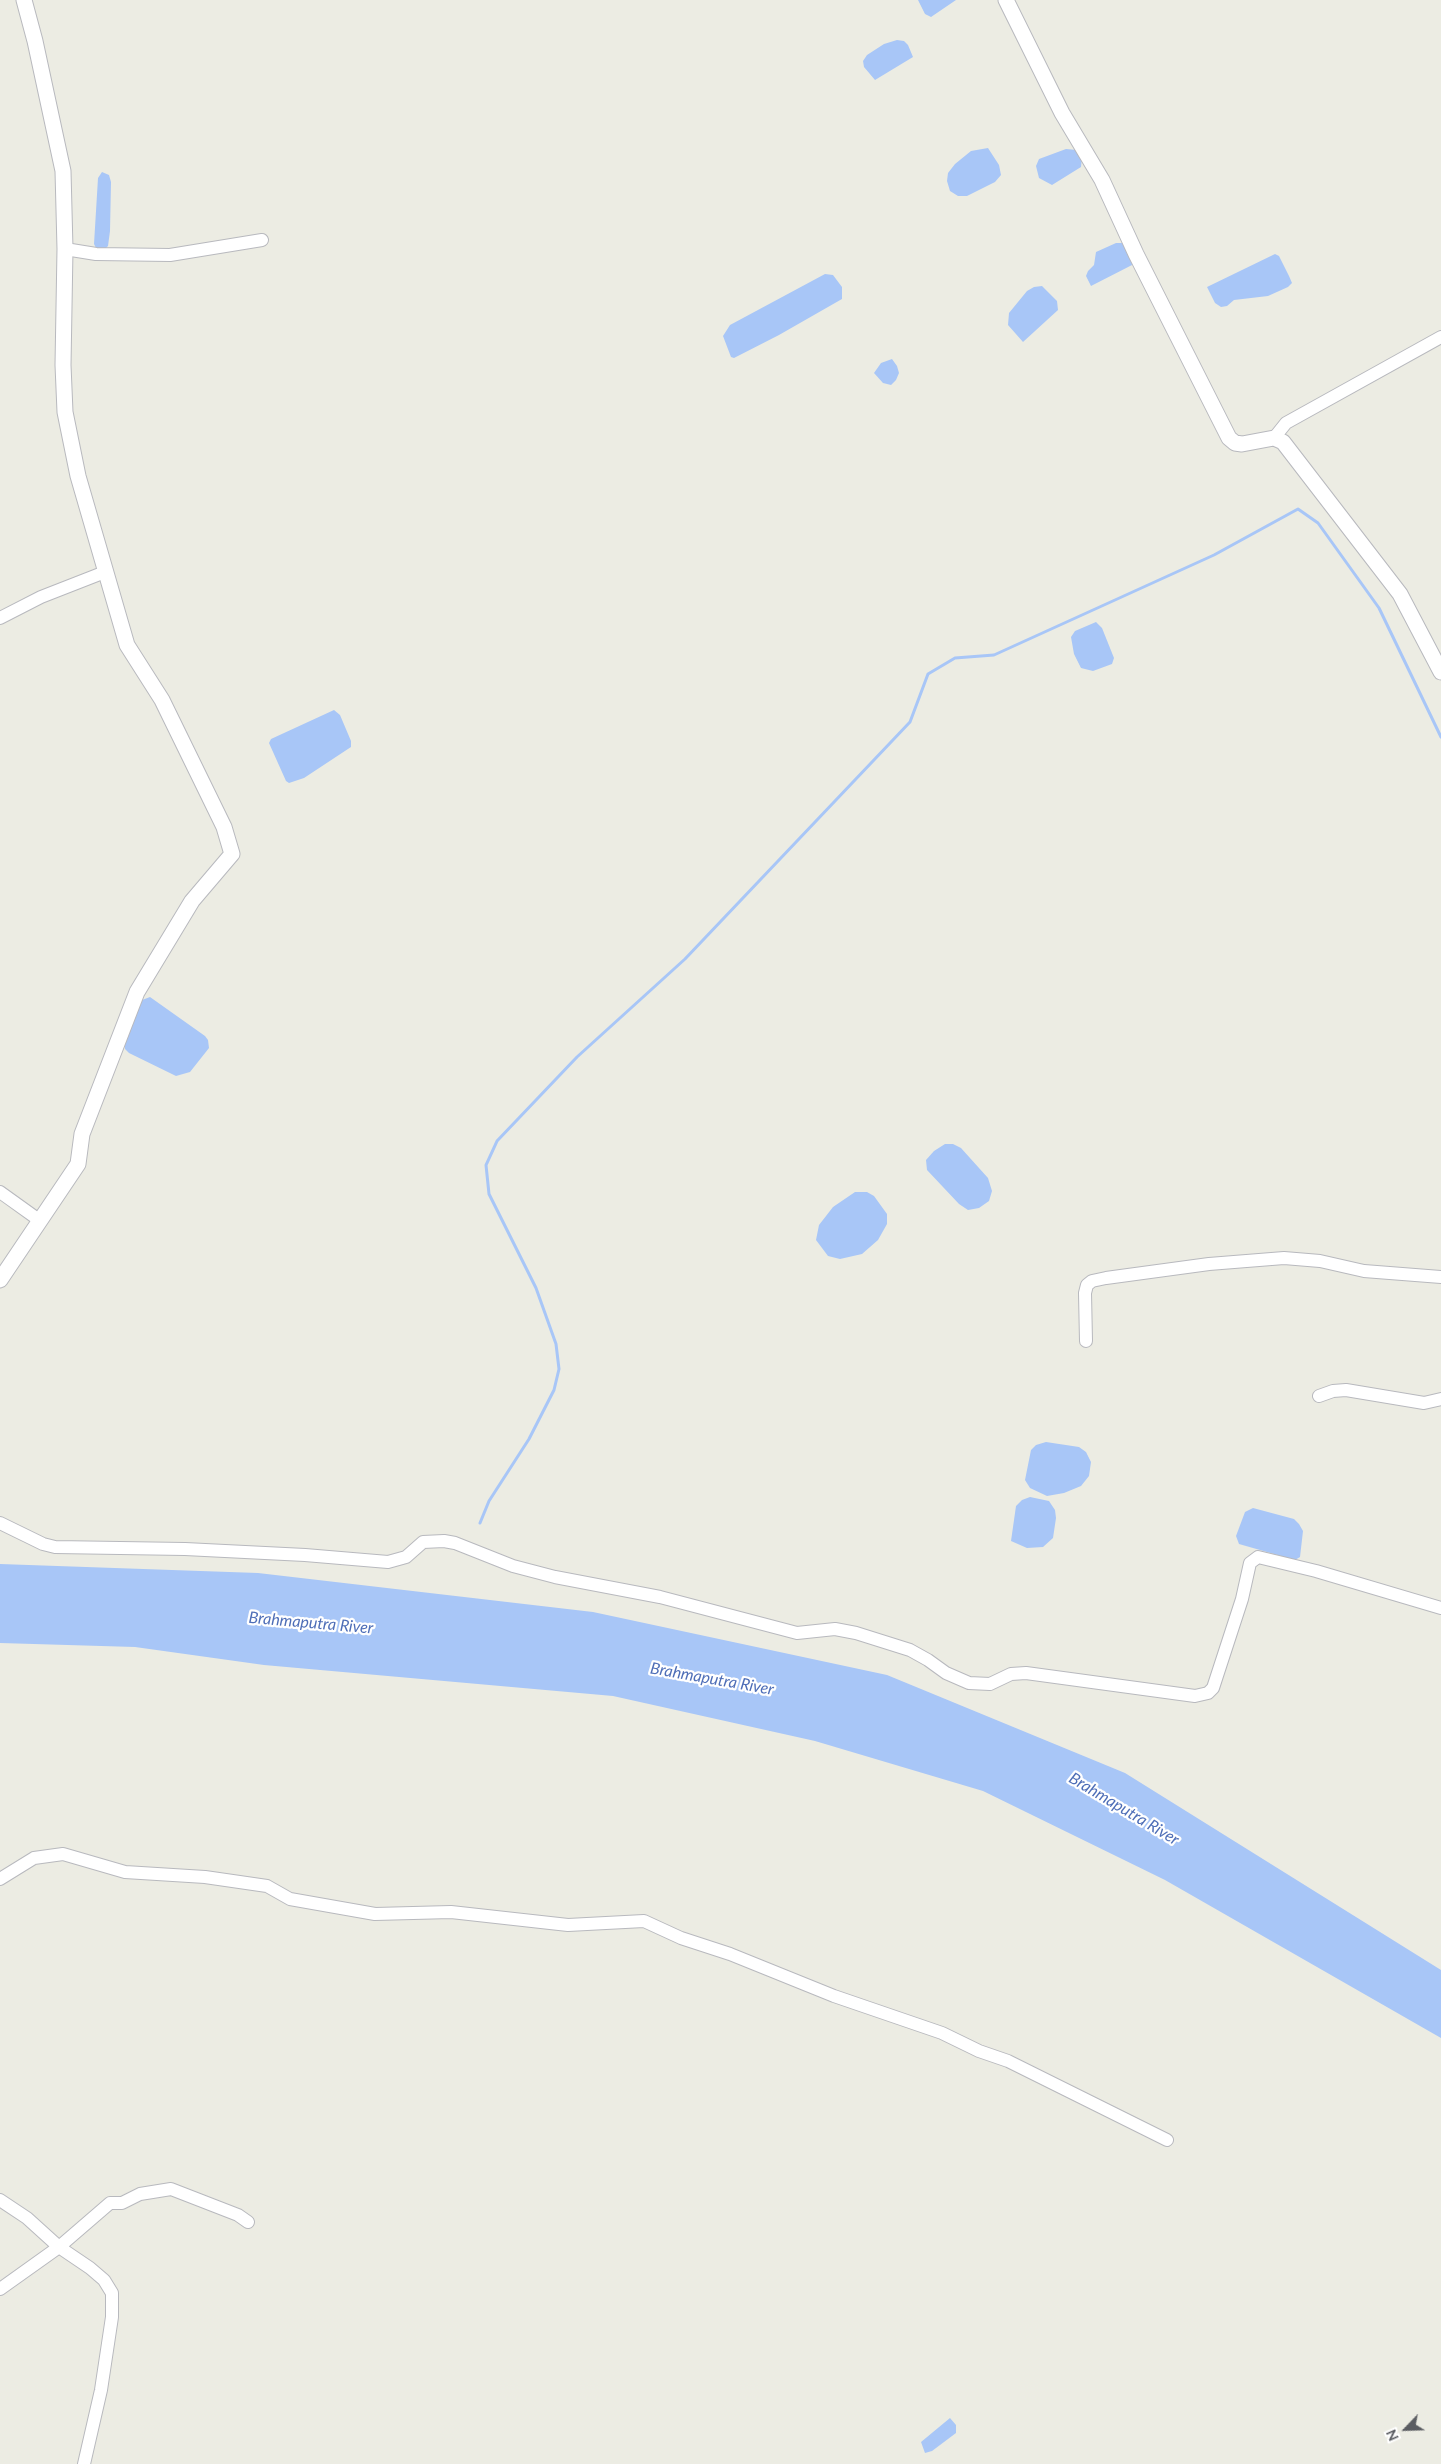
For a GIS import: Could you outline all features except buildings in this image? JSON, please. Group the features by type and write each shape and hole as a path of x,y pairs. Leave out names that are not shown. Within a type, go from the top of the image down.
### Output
{"street":[{"path":"0,1280 78,1164 82,1134 138,992 192,901 232,854 224,827 162,700 127,645 78,476 65,412 62,365 65,249 63,171 35,41 24,0"},
{"path":"1006,0 1062,113 1102,180 1136,254 1229,438 1235,443 1242,444 1274,438 1283,442 1302,464 1400,594 1441,672"},
{"path":"65,249 96,254 170,255 262,240"},
{"path":"1274,438 1286,423 1441,337"},
{"path":"0,618 41,597 105,572"},
{"path":"0,1192 39,1220"},
{"path":"1086,1341 1085,1293 1087,1286 1092,1281 1106,1278 1210,1264 1284,1258 1320,1261 1364,1270 1441,1277"},
{"path":"1319,1396 1333,1391 1346,1390 1424,1403 1441,1399"},
{"path":"0,1523 37,1542 55,1547 185,1549 305,1555 388,1562 406,1557 423,1542 444,1541 455,1543 513,1566 555,1577 660,1597 797,1633 835,1629 856,1633 910,1650 946,1673 968,1683 990,1684 1011,1674 1026,1673 1196,1696 1208,1693 1213,1688 1242,1599 1250,1563 1258,1556 1441,1608"},
{"path":"0,1879 34,1858 63,1854 125,1872 205,1877 268,1886 290,1899 374,1914 451,1912 568,1925 644,1921 681,1938 730,1954 834,1996 942,2033 979,2051 1008,2061 1167,2140"},
{"path":"0,2289 59,2247 110,2204 122,2203 140,2194 171,2189 238,2215 248,2222"},
{"path":"0,2200 28,2218 59,2247 97,2274 112,2293 112,2317 101,2390 84,2464"}],"water":[{"path":"918,0 956,0 931,17 925,14"},
{"path":"897,40 904,41 908,45 913,57 875,80 864,67 863,61 867,55 884,44"},
{"path":"988,148 999,165 1001,175 995,182 967,196 958,196 950,191 947,181 948,173 955,164 971,151"},
{"path":"1066,149 1077,150 1082,157 1081,167 1052,185 1039,178 1036,166 1039,159"},
{"path":"102,172 109,175 111,182 110,231 108,246 105,249 97,250 94,244 98,178"},
{"path":"1116,243 1124,243 1134,264 1091,286 1086,276 1094,265 1096,252"},
{"path":"1275,254 1279,256 1292,283 1288,287 1268,296 1234,300 1227,306 1221,307 1215,303 1207,287"},
{"path":"825,274 833,275 842,287 842,299 779,335 734,358 731,357 723,336 730,325"},
{"path":"1042,286 1057,301 1058,310 1023,342 1008,325 1009,313 1027,291 1034,287"},
{"path":"892,359 899,373 891,385 883,383 874,373 881,363"},
{"path":"1096,622 1102,628 1114,658 1112,664 1093,671 1081,668 1074,654 1071,637 1075,631"},
{"path":"334,710 340,715 351,741 351,747 304,778 289,783 286,781 269,743 271,739"},
{"path":"150,997 208,1040 209,1048 190,1072 176,1076 129,1053 125,1049 124,1041 142,1000"},
{"path":"945,1144 953,1144 961,1148 988,1178 992,1191 989,1201 979,1208 968,1210 959,1204 927,1170 926,1160 934,1151"},
{"path":"855,1192 867,1192 874,1196 887,1214 887,1224 878,1240 862,1254 840,1259 828,1256 816,1240 819,1225 833,1207"},
{"path":"1046,1442 1079,1447 1086,1452 1091,1462 1089,1476 1081,1486 1064,1493 1047,1496 1030,1488 1025,1480 1031,1450 1036,1445"},
{"path":"1030,1497 1049,1501 1055,1510 1056,1518 1053,1538 1043,1547 1027,1548 1011,1541 1016,1506 1022,1500"},
{"path":"1253,1508 1294,1519 1299,1524 1303,1531 1300,1557 1295,1560 1239,1544 1236,1536 1245,1512"},
{"name":"Brahmaputra River","path":"0,1564 258,1573 593,1612 887,1675 1125,1773 1441,1970 1441,2038 1165,1880 983,1791 815,1741 613,1696 264,1665 135,1647 0,1643"},
{"path":"950,2418 956,2425 956,2433 932,2451 925,2453 921,2442"}],"waterway":[{"path":"480,1523 489,1501 529,1439 554,1390 559,1369 556,1344 536,1288 489,1194 486,1165 497,1141 577,1057 685,959 910,722 928,674 955,658 994,655 1214,555 1298,509 1318,523 1379,608 1441,737"}]}
